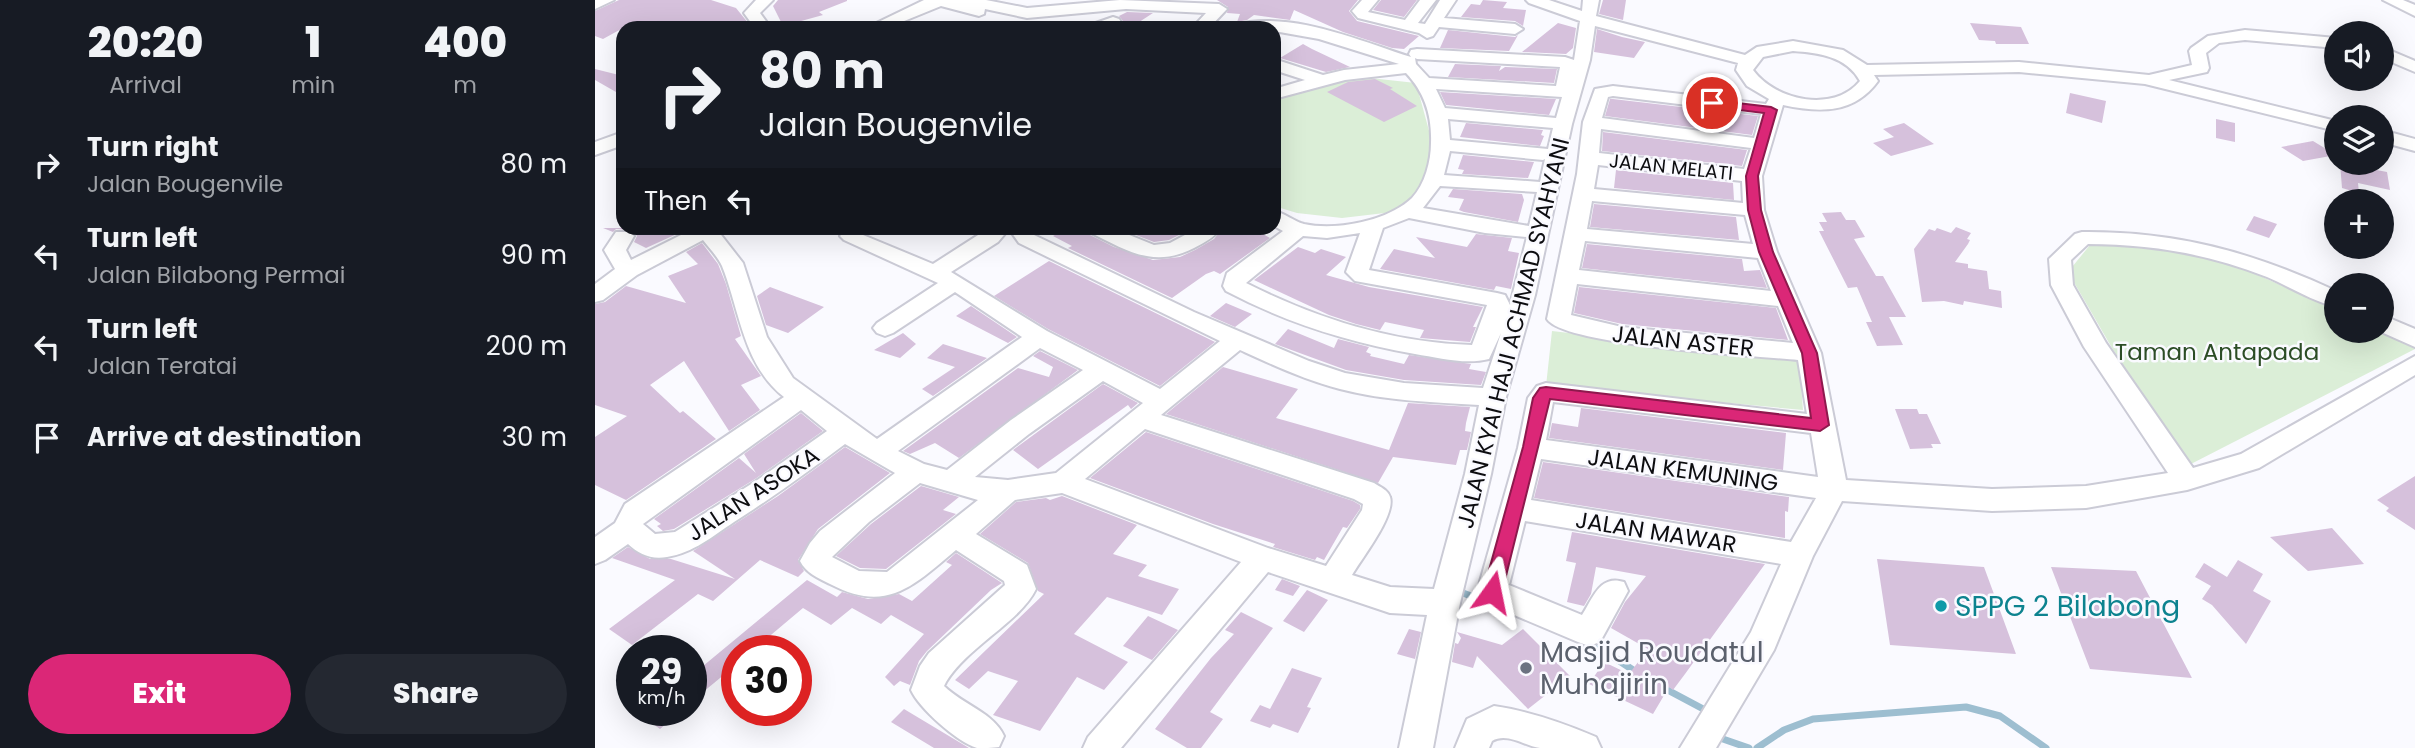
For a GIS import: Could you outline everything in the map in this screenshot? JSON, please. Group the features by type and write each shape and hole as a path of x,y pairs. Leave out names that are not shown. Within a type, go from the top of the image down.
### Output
{"street":[{"path":"595,4 606,0"},
{"path":"758,21 752,13 765,0"},
{"path":"965,0 1027,13 1109,2 1223,5"},
{"path":"1370,0 1360,13 1408,26 1515,29"},
{"path":"1408,26 1428,0"},
{"path":"1413,61 1448,0"},
{"path":"1534,0 1590,5 1746,61"},
{"path":"2391,0 2415,11"},
{"path":"888,21 927,3 941,1 1016,21"},
{"path":"1208,21 1223,5"},
{"name":"JALAN KYAI HAJI ACHMAD SYAHYANI","path":"1416,748 1445,603 1478,474 1493,397 1524,295 1563,124 1583,60 1590,5"},
{"path":"1281,28 1413,61 1426,83 1438,113 1440,145 1433,180 1420,201 1406,211 1375,223 1322,230 1299,229 1281,220"},
{"path":"1281,47 1300,31"},
{"path":"2240,102 2201,68 2197,51 2214,39 2245,35 2324,42"},
{"path":"1774,104 1748,80 1744,70 1746,61 1765,50 1793,46 1835,52 1853,60 1865,70 1869,82 1864,92 1849,100 1815,104 1774,104 1604,91 1600,95 1592,122 1589,158 1569,276 1788,300"},
{"path":"2394,57 2415,67"},
{"path":"1281,92 1320,80 1413,61 1565,62 1569,65 1522,240 1485,227 1406,211"},
{"path":"1281,66 1320,80"},
{"path":"1865,70 2019,67 2145,79 2324,123"},
{"path":"2145,79 2201,68"},
{"path":"1426,83 1563,92"},
{"path":"1697,748 1763,640 1799,555 1834,490 1820,425 1809,353 1766,252 1754,210 1752,176 1774,104"},
{"path":"1438,113 1553,122"},
{"path":"1592,122 1760,144"},
{"path":"2394,139 2415,145"},
{"path":"595,149 616,141"},
{"path":"1440,145 1543,154"},
{"name":"JALAN MELATI","path":"1589,158 1752,176"},
{"path":"1433,180 1535,187"},
{"path":"1582,194 1754,210"},
{"path":"1299,229 1235,278 1234,286 1280,311 1316,325 1408,345 1481,353 1499,308 1497,300 1363,276 1357,272 1358,263 1375,223"},
{"path":"1574,234 1766,252"},
{"path":"595,295 629,270 694,235"},
{"path":"712,235 732,263 743,304 766,359 784,384 877,452 916,472 978,489 1008,491 1063,482 1237,340"},
{"path":"885,328 994,235"},
{"path":"1023,235 1026,239 1237,340 1300,367 1343,381 1404,392 1493,397"},
{"path":"1111,235 1149,252 1165,254 1201,235"},
{"path":"623,236 615,250 620,262 629,270"},
{"path":"851,236 945,277 1039,337 1101,370 1153,410 1364,491 1377,499 1375,512 1333,580"},
{"path":"2187,480 2096,347 2062,285 2060,259 2082,238 2127,236 2207,249 2275,271 2324,294"},
{"name":"JALAN ASTER","path":"1569,276 1559,319 1575,327 1809,353"},
{"path":"2394,329 2415,339"},
{"path":"877,452 1039,337"},
{"name":"JALAN KEMUNING","path":"1531,447 1834,490 1992,500 2086,498 2187,480 2250,461 2415,365"},
{"path":"949,483 1020,427 1101,370"},
{"path":"1613,591 1589,632 1492,592 1531,447 1541,398 1546,392 1820,425"},
{"path":"595,552 629,524 644,505 800,398"},
{"name":"JALAN ASOKA","path":"629,524 648,545 665,546 683,541 755,495 845,431"},
{"path":"916,472 840,530 817,552 815,561 838,575 867,587 886,587 901,579 1008,491"},
{"path":"1063,482 1262,558 1390,600 1445,603"},
{"name":"JALAN MAWAR","path":"1513,509 1799,555"},
{"path":"955,536 1017,574 1021,580 1021,589 943,660 928,682 927,690 934,699 987,736"},
{"path":"1100,748 1262,558"},
{"path":"1472,748 1479,730 1495,722 1519,724 1584,748"}],"green space":[{"path":"1370,78 1416,83 1431,138 1426,187 1402,211 1342,218 1297,213 1281,208 1281,96 1332,81"},
{"name":"Taman Antapada","path":"2135,244 2225,260 2324,305 2324,343 2394,343 2394,336 2415,346 2415,349 2189,465 2112,348 2068,272 2090,245"},
{"path":"1552,331 1799,360 1803,410 1546,386"}],"building":[{"path":"619,0 711,0 736,8 747,21 616,21 616,32 603,39 595,36 595,11"},
{"path":"778,0 847,0 819,12 823,15 801,21 780,21 773,6"},
{"path":"1217,0 1358,0 1349,11 1357,21 1419,36 1404,49 1392,48 1343,32 1294,10 1290,20 1254,15 1247,20 1237,21 1240,14 1227,13 1228,7"},
{"path":"1381,0 1417,0 1404,17 1373,10"},
{"path":"1483,0 1507,2 1503,8 1526,10 1523,26 1515,21 1461,17 1471,4 1480,5"},
{"path":"1603,0 1626,0 1623,20 1599,14"},
{"path":"1127,12 1153,13 1141,21 1123,21 1119,16"},
{"path":"1558,23 1576,28 1573,48 1566,54 1522,52"},
{"path":"1970,23 2021,27 2029,44 1996,44 1995,41 1979,40"},
{"path":"1597,29 1645,42 1634,58 1594,52"},
{"path":"1448,30 1515,37 1518,35 1509,51 1440,48"},
{"path":"1303,44 1350,67 1326,72 1281,57"},
{"path":"1455,64 1501,66 1499,71 1505,67 1557,69 1554,83 1448,77"},
{"path":"595,69 616,74 616,92 595,80"},
{"path":"1375,79 1393,88 1390,89 1417,106 1384,122 1327,92 1348,82"},
{"path":"1440,92 1556,99 1549,115 1446,105"},
{"path":"2070,93 2106,101 2102,123 2066,113"},
{"path":"1610,99 1758,116 1752,135 1605,116"},
{"path":"2216,119 2235,123 2235,142 2216,138"},
{"path":"1466,123 1543,130 1541,135 1544,136 1540,146 1460,137"},
{"path":"1904,123 1934,144 1891,156 1873,143 1894,137 1883,129"},
{"path":"1603,132 1747,150 1742,166 1602,151"},
{"path":"2313,141 2324,148 2324,157 2303,161 2281,147"},
{"path":"1463,155 1534,162 1528,178 1462,174 1464,170 1458,169"},
{"path":"1616,170 1733,183 1734,200 1614,188"},
{"path":"2341,175 2388,175 2390,189 2358,183 2359,189 2342,188"},
{"path":"1453,189 1522,194 1524,200 1518,222 1459,210 1464,199 1448,197"},
{"path":"1594,204 1736,217 1739,240 1590,227"},
{"path":"1841,212 1846,220 1855,220 1865,237 1854,239 1876,276 1883,276 1906,317 1889,317 1903,345 1877,346 1866,322 1872,322 1857,287 1848,288 1819,231 1824,231 1819,222 1827,222 1822,213"},
{"path":"2254,216 2277,224 2269,238 2246,230"},
{"path":"1956,227 1971,233 1967,239 1970,240 1968,244 1955,262 1968,264 1968,268 1987,271 1989,289 2001,291 2002,308 1964,301 1963,305 1944,301 1922,302 1914,249 1929,229 1935,231 1937,228 1951,233"},
{"path":"1476,234 1512,238 1508,251 1519,253 1511,289 1496,286 1494,290 1380,269 1394,249 1435,258 1416,237 1467,247"},
{"path":"675,235 646,248 634,242 637,236"},
{"path":"1090,235 1114,247 1153,260 1180,257 1217,235 1265,235 1270,238 1220,274 1214,271 1206,274 1172,298 1068,248 1072,246 1053,236"},
{"path":"1136,235 1179,235 1169,240 1154,242"},
{"path":"702,243 718,264 726,284 741,336 735,339 761,376 741,385 760,410 729,431 684,361 650,385 680,413 683,411 716,439 626,500 595,485 595,437 627,416 595,405 595,304 605,302 626,286 686,303 668,276 698,264 686,252"},
{"path":"1587,244 1742,259 1744,271 1760,270 1767,288 1582,268"},
{"path":"1298,247 1315,253 1321,249 1346,257 1326,275 1369,287 1483,307 1473,327 1476,327 1470,342 1420,338 1424,330 1385,322 1380,330 1356,324 1329,315 1254,280"},
{"path":"1049,261 1215,342 1160,386 1048,329 994,296"},
{"path":"770,287 824,307 788,333 766,325 757,296"},
{"path":"1579,287 1776,308 1788,340 1622,324 1574,313"},
{"path":"1226,303 1252,314 1235,327 1210,316"},
{"path":"971,306 1017,337 1008,343 956,316"},
{"path":"1288,329 1334,348 1338,339 1369,347 1366,352 1371,354 1370,356 1404,364 1409,355 1471,364 1469,369 1486,372 1481,385 1404,380 1346,370 1275,344"},
{"path":"903,333 916,344 900,358 874,350"},
{"path":"943,344 987,358 933,396 922,389 955,367 927,358"},
{"path":"1040,351 1078,370 959,458 935,443 910,454 903,451 1018,368 1049,377 1053,367 1033,356"},
{"path":"1223,367 1298,389 1276,418 1389,450 1408,403 1470,407 1465,431 1471,432 1467,450 1460,450 1456,465 1393,457 1378,483 1166,414"},
{"path":"1103,384 1138,403 1131,409 1128,405 1038,469 1013,450"},
{"path":"1581,408 1786,433 1783,470 1549,438 1552,423 1578,427"},
{"path":"1895,409 1917,409 1919,414 1927,414 1941,444 1931,444 1933,448 1910,449"},
{"path":"801,413 823,431 755,479 674,529 663,531 657,526 661,524 654,519 739,458 756,473 744,454"},
{"path":"1146,432 1353,501 1360,505 1360,509 1347,528 1343,527 1324,560 1317,557 1315,560 1273,547 1275,544 1090,478"},
{"path":"845,447 890,473 818,529 798,560 804,571 798,577 760,560 713,601 698,594 645,635 618,635 609,629 675,580 612,558 628,547 650,559 671,559 735,579 693,551 778,496"},
{"path":"1543,462 1789,497 1788,512 1785,511 1785,538 1534,498"},
{"path":"2415,476 2415,530 2386,511 2389,508 2377,500"},
{"path":"921,486 959,497 943,510 956,514 886,569 860,568 836,556 871,524"},
{"path":"1062,496 1137,525 1113,554 1147,565 1138,576 1179,589 1162,615 1107,597 1074,634 1128,662 1104,690 1077,677 1040,731 993,715 1018,681 988,671 969,689 955,680 1044,594 1038,591 1028,563 980,534 1016,502 1046,498 1050,500"},
{"path":"2332,528 2364,564 2308,571 2270,537"},
{"path":"1572,532 1765,564 1673,690 1669,687 1653,714 1589,684 1604,662 1629,674 1648,649 1611,628 1625,602 1646,576 1596,567 1591,594 1584,606 1567,602 1576,563 1566,561"},
{"path":"956,553 1002,583 991,590 927,651 919,661 910,685 900,681 894,686 885,677 924,634 891,615 881,624 852,608 831,625 803,608 771,635 741,635 807,580 837,597 842,592 868,599 899,594 912,601 952,565 946,562"},
{"name":"SPPG 2 Bilabong","path":"1877,559 1984,567 2016,654 1890,645"},
{"path":"2238,560 2263,574 2253,591 2271,601 2246,644 2212,605 2202,599 2211,586 2195,577 2204,563 2227,577"},
{"path":"2051,567 2136,571 2192,678 2090,669"},
{"path":"1282,579 1300,586 1293,596 1275,590"},
{"path":"1307,590 1328,600 1304,632 1283,621"},
{"path":"1241,612 1273,628 1210,712 1223,719 1201,748 1187,748 1155,729 1211,658 1234,634 1225,630"},
{"path":"1148,616 1178,630 1152,660 1123,646"},
{"path":"1409,629 1421,632 1415,659 1397,654"},
{"name":"Masjid Roudatul Muhajirin","path":"1523,629 1570,676 1528,709 1477,656 1473,668 1452,662 1455,643 1458,644 1461,638 1457,632 1502,645"},
{"path":"721,651 721,677 707,689 707,663"},
{"path":"1292,668 1322,678 1307,707 1311,708 1298,733 1273,724 1270,728 1250,721 1260,705 1270,709"},
{"path":"904,709 969,748 934,748 891,722"}],"waterway":[{"path":"1455,590 1487,602"},
{"path":"1584,643 1612,656 1639,674"},
{"path":"1660,686 1707,711"},
{"path":"1757,748 1784,730 1813,719 1966,707 2000,716 2046,748"},
{"path":"1720,738 1749,748"}],"place":[{"name":"SPPG 2 Bilabong","path":"1941,606"},
{"name":"Masjid Roudatul Muhajirin","path":"1526,668"}],"route":[{"path":"1492,592 1523,481 1541,398 1546,392 1820,425 1809,353 1766,252 1754,210 1752,176 1771,110 1712,103"}]}
